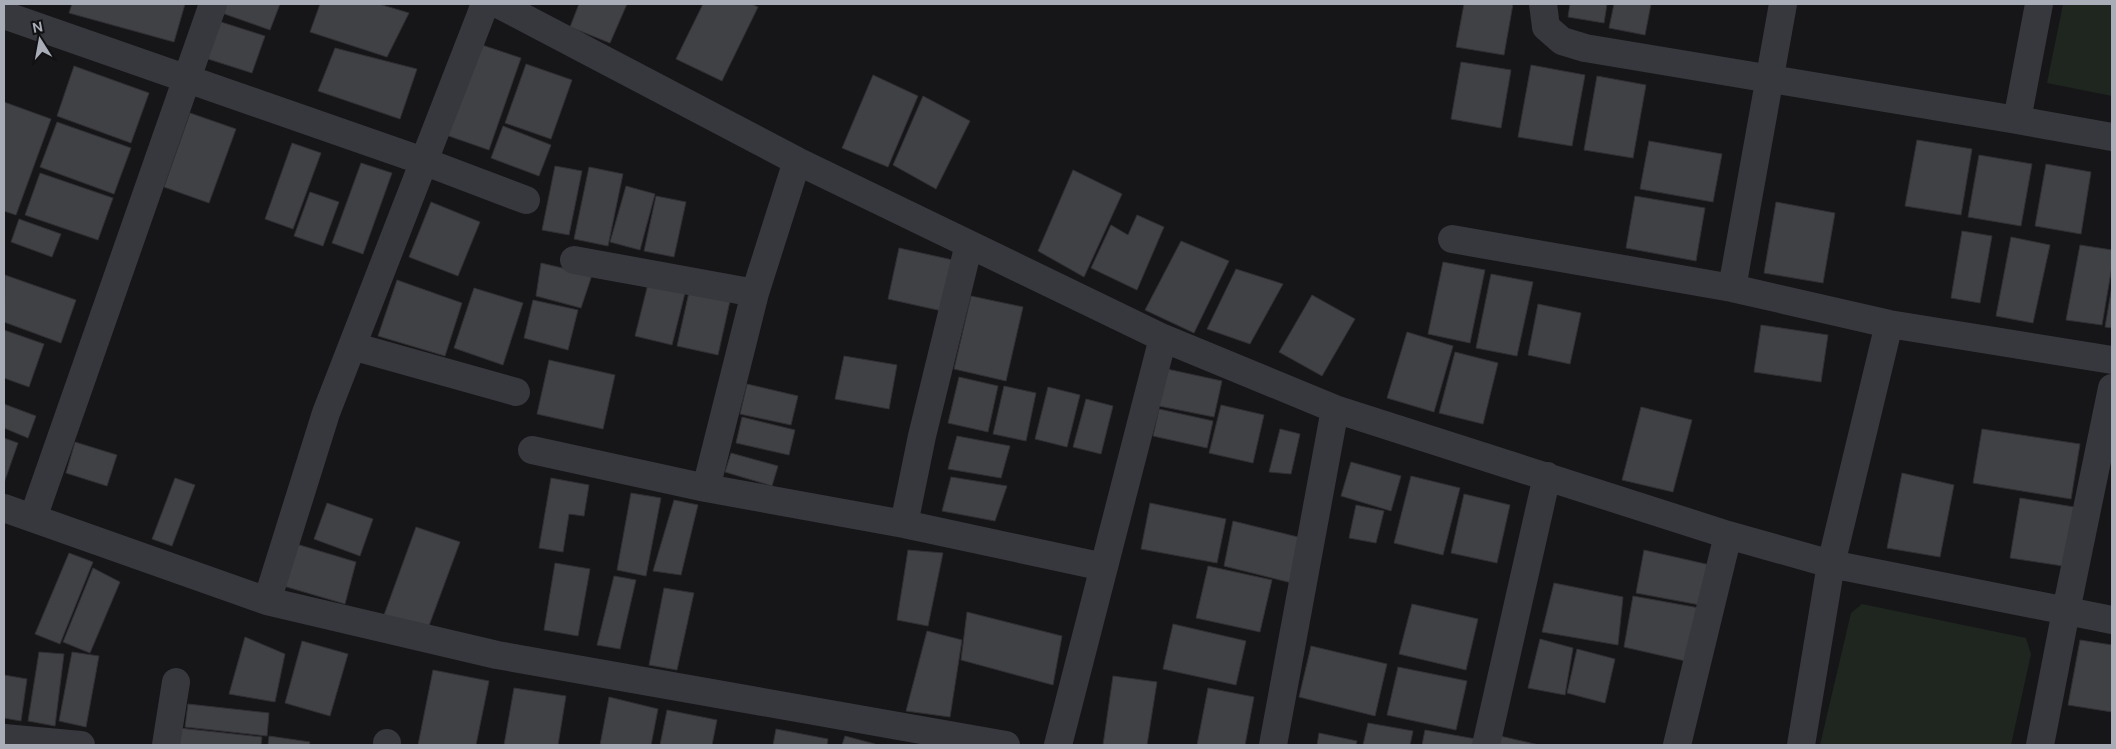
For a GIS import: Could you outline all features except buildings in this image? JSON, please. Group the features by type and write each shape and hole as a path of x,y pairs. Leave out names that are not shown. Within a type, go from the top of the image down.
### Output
{"street":[{"path":"33,518 212,4"},
{"path":"267,601 326,413 485,4"},
{"path":"498,4 797,161 1163,338 1335,409 1728,535 1831,564 2112,620"},
{"path":"1543,4 1546,27 1562,40 1585,48 2112,137"},
{"path":"1732,288 1783,4"},
{"path":"2017,120 2039,4"},
{"path":"4,15 423,161 526,200"},
{"path":"706,488 755,293 797,161"},
{"path":"1452,239 1732,288 1889,324 2112,360"},
{"path":"904,524 922,436 969,244"},
{"path":"574,260 755,293"},
{"path":"1800,745 1831,564 1889,324"},
{"path":"1058,745 1163,338"},
{"path":"352,346 516,392"},
{"path":"2040,745 2112,388"},
{"path":"1273,745 1335,409"},
{"path":"532,450 706,488 904,524 1104,567"},
{"path":"1486,745 1547,476"},
{"path":"4,508 267,601 496,654 1006,745"},
{"path":"1677,745 1728,535"},
{"path":"166,745 176,682"},
{"path":"4,738 81,745"}],"shaded area":[{"path":"2063,4 2112,4 2112,96 2047,83"},
{"path":"1862,604 2026,638 2031,654 2011,745 1820,745 1851,613"}]}
